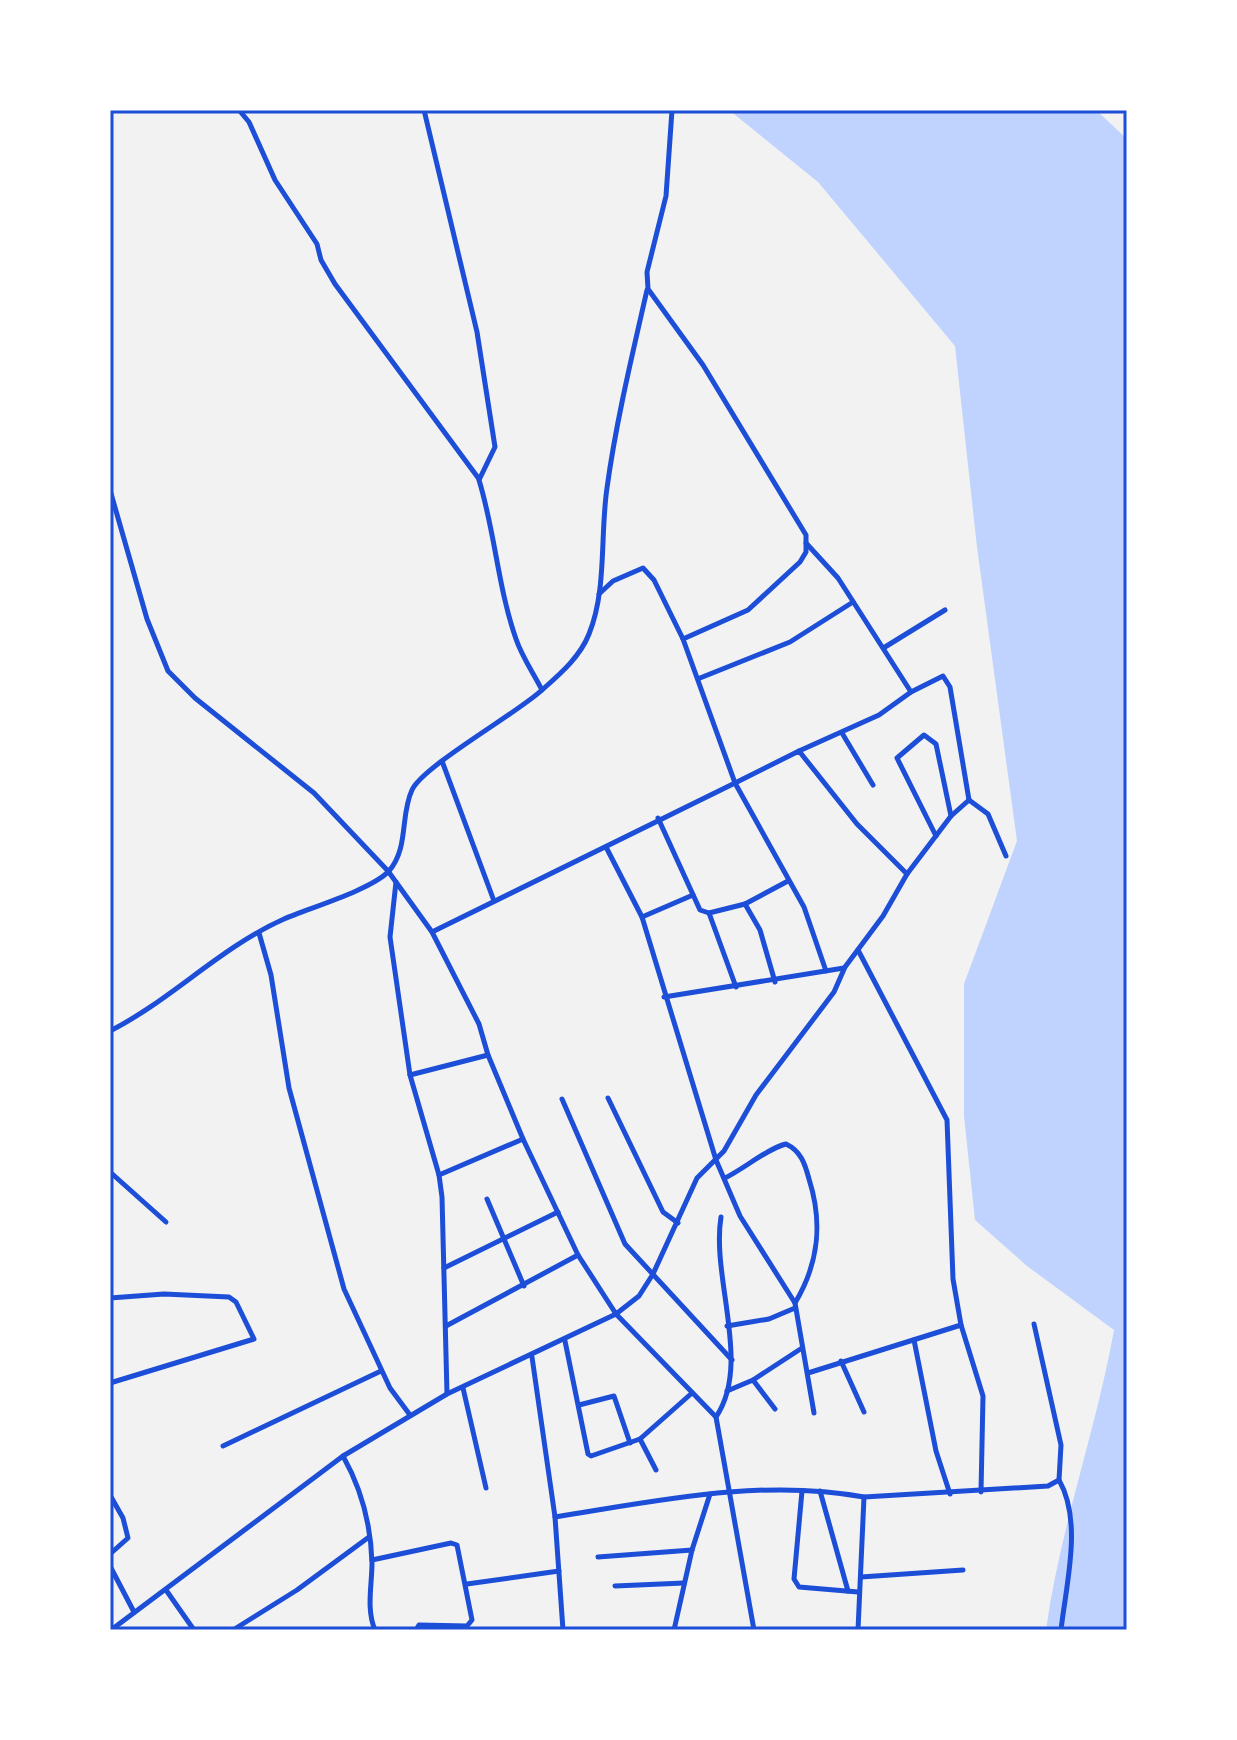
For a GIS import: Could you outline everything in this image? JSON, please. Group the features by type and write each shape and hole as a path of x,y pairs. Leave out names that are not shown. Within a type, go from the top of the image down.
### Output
{"street":[{"path":"239,110 249,122 275,180 313,236 335,284 479,480 517,641 542,690"},
{"path":"424,110 477,332 495,447 479,480"},
{"path":"110,1031 135,1018 259,933 333,902 388,871 404,839 412,788 442,761 542,690 578,653 589,634 598,594 606,490 622,399 648,289 647,272 666,196 672,110"},
{"path":"648,289 703,365 806,535 800,562 748,610 683,639"},
{"path":"110,490 147,619 168,671 195,698 314,793 388,871 432,932 479,1024 488,1055 523,1139 578,1255 616,1314 716,1417"},
{"path":"806,543 825,559 885,647 911,692"},
{"path":"598,594 613,581 643,568 654,580 700,678 735,783 804,907 826,971"},
{"path":"700,678 790,642 853,602"},
{"path":"885,647 945,610"},
{"path":"432,932 606,847 658,818 879,715 911,692 943,676 950,687 969,800 988,814 1006,856"},
{"path":"842,733 873,785"},
{"path":"936,836 897,758 924,735 936,744 951,816"},
{"path":"799,751 857,824 907,874"},
{"path":"442,761 494,901"},
{"path":"111,1630 343,1456 447,1394 565,1341 616,1314 639,1296 653,1274 697,1178 716,1160 756,1095 834,992 845,967 907,874 951,816 969,800"},
{"path":"658,818 700,910 709,913 745,904 788,881"},
{"path":"606,847 642,917 716,1160 750,1234 795,1306 814,1413"},
{"path":"396,882 390,937 410,1075 439,1175 447,1394"},
{"path":"642,917 693,895"},
{"path":"745,904 760,930 775,982"},
{"path":"709,913 736,987"},
{"path":"259,933 271,975 289,1088 344,1289 381,1371 410,1415"},
{"path":"858,950 947,1120 949,1230 961,1325 983,1396 981,1492"},
{"path":"664,997 775,982 845,967"},
{"path":"410,1075 488,1055"},
{"path":"608,1098 663,1212 678,1223"},
{"path":"562,1099 611,1219 625,1244 732,1360"},
{"path":"439,1175 523,1139"},
{"path":"725,1178 750,1167 776,1146 786,1144 803,1157 819,1224 810,1273 795,1306 769,1319 727,1326"},
{"path":"110,1172 166,1222"},
{"path":"487,1199 524,1286"},
{"path":"443,1268 558,1212"},
{"path":"721,1217 732,1360 727,1391 716,1417 754,1630"},
{"path":"446,1326 578,1255"},
{"path":"110,1298 164,1294 229,1297 236,1302 254,1339 110,1383"},
{"path":"1034,1324 1061,1445 1059,1480 1069,1497 1070,1531 1061,1630"},
{"path":"808,1373 961,1325"},
{"path":"914,1340 936,1451 950,1494"},
{"path":"565,1341 588,1454 640,1439 692,1393"},
{"path":"727,1391 753,1380 802,1348"},
{"path":"532,1357 555,1517 563,1630"},
{"path":"841,1361 864,1412"},
{"path":"223,1446 381,1371"},
{"path":"753,1380 775,1409"},
{"path":"463,1388 486,1488"},
{"path":"579,1405 614,1396 630,1443"},
{"path":"640,1439 656,1470"},
{"path":"343,1456 366,1504 372,1560 370,1618 375,1630"},
{"path":"555,1517 710,1494 820,1491 864,1497 950,1494 1048,1486 1059,1480"},
{"path":"802,1491 794,1579 799,1587 858,1592"},
{"path":"820,1491 848,1591"},
{"path":"674,1630 692,1550 710,1494"},
{"path":"110,1495 123,1518 128,1538 110,1554"},
{"path":"858,1630 864,1497"},
{"path":"233,1630 297,1590 369,1537"},
{"path":"372,1560 451,1543 461,1551 472,1620 467,1626 419,1625 416,1630"},
{"path":"598,1557 692,1550"},
{"path":"110,1566 134,1612"},
{"path":"861,1577 963,1570"},
{"path":"467,1584 559,1571"},
{"path":"615,1586 684,1583"},
{"path":"166,1590 194,1630"}],"water":[{"path":"729,110 1096,110 1127,139 1127,1630 1046,1630 1060,1554 1114,1330 1027,1266 975,1220 964,1116 964,984 1017,841 977,547 955,346 818,182"}]}
